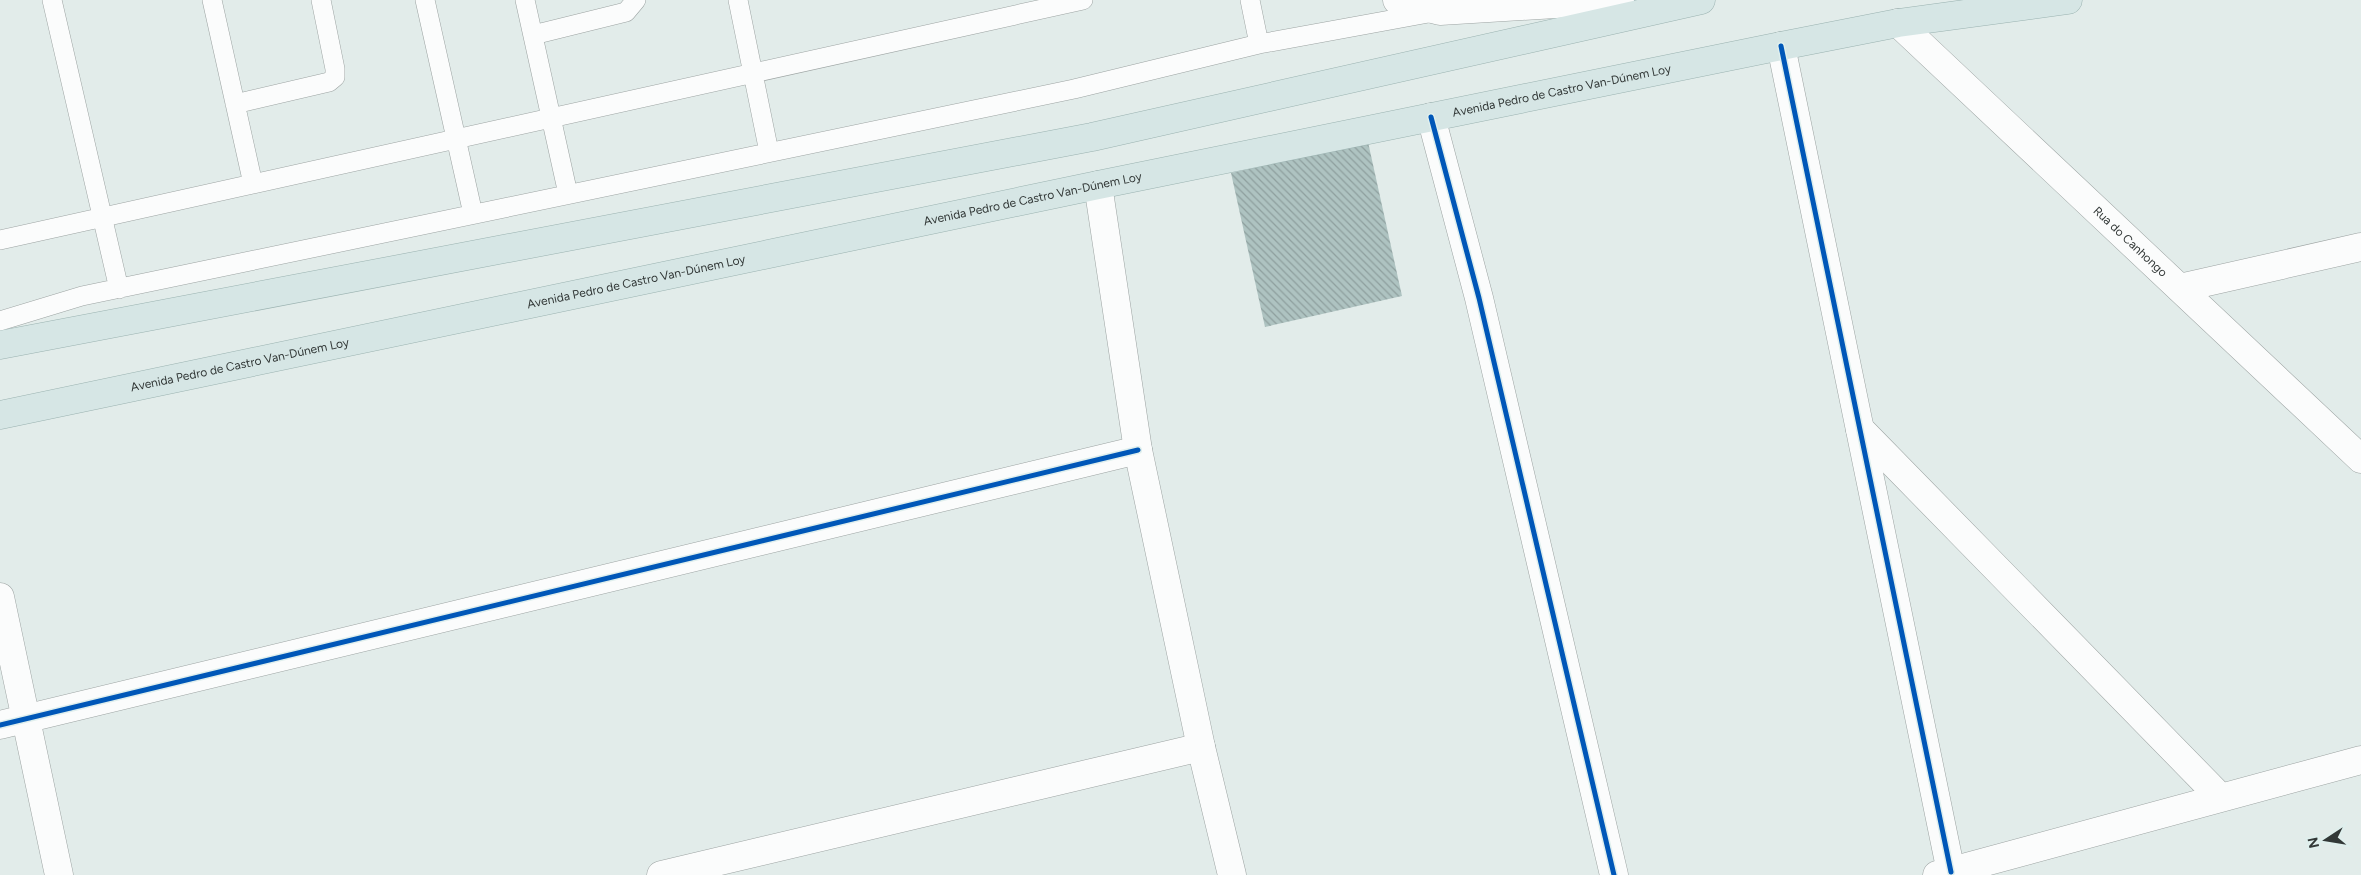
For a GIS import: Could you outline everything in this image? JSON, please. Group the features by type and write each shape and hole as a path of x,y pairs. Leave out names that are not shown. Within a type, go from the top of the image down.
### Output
{"highway":[{"path":"0,345 1092,137 1701,0"},
{"name":"Avenida Pedro de Castro Van-Dúnem Loy","path":"0,415 1098,185 1781,46 1898,24 2068,0"}],"street":[{"path":"1397,0 1440,11 1620,0"},
{"name":"Rua do Canhongo","path":"1898,24 2361,459"},
{"path":"1781,46 1860,429 1944,873 2361,760"},
{"path":"1431,117 1479,298 1614,875"},
{"path":"1098,185 1138,450 1202,747 1232,875"},
{"path":"2180,288 2361,247"},
{"path":"1860,429 2220,797"},
{"path":"13,722 1138,450"},
{"path":"0,597 13,722 59,875"},
{"path":"661,875 1202,747"}],"lane":[{"path":"52,0 119,289"},
{"path":"212,0 252,184"},
{"path":"235,104 330,82 335,77 336,69 321,0"},
{"path":"425,0 473,214"},
{"path":"525,0 568,194"},
{"path":"533,35 626,12 636,0"},
{"path":"738,0 770,152"},
{"path":"0,240 1083,0"},
{"path":"1250,0 1259,44"},
{"path":"0,321 82,296 1074,89 1259,44 1440,11"}],"building":[{"path":"1368,142 1402,296 1265,327 1231,173"}],"cycle path":[{"path":"1781,46 1951,872"},
{"path":"1431,117 1479,298 1614,875"},
{"path":"0,725 1138,450"}]}
